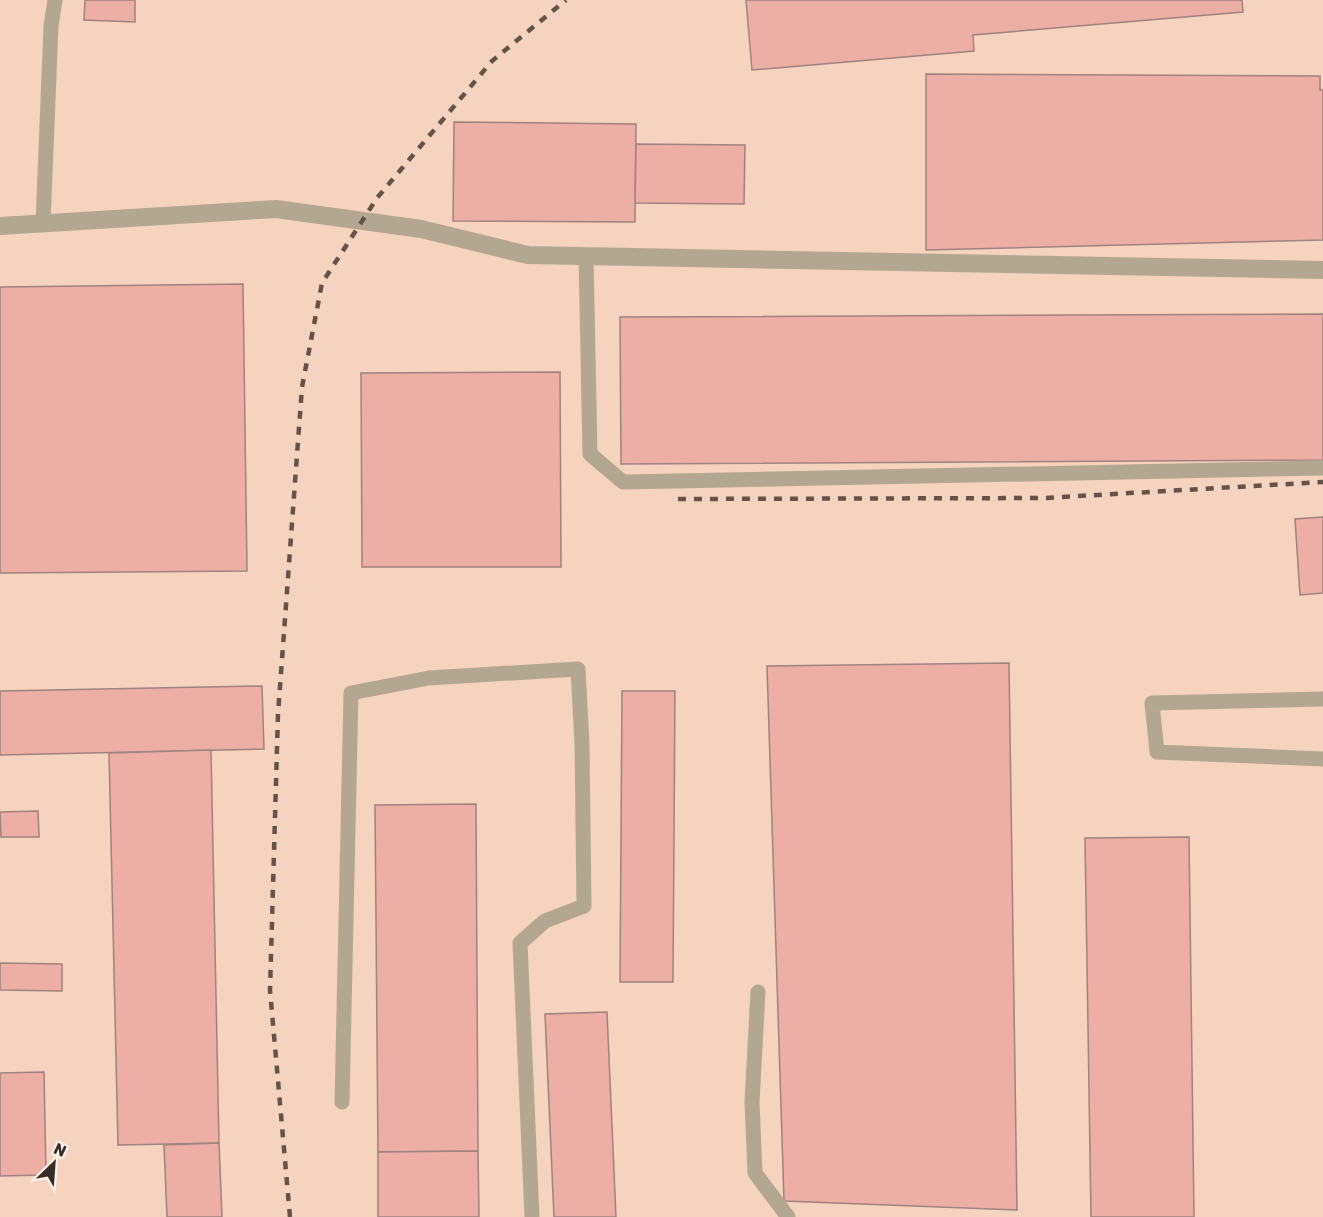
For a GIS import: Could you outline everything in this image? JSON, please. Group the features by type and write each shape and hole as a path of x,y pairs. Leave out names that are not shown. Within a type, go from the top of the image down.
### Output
{"street":[{"path":"0,226 276,209 421,229 528,255 1323,270"}],"lane":[{"path":"44,224 51,26 55,0"},
{"path":"586,256 590,454 623,482 1323,468"},
{"path":"342,1102 351,693 429,678 578,669 582,744 584,906 545,921 520,944 531,1217"},
{"path":"1323,699 1152,703 1157,752 1323,759"},
{"path":"758,992 752,1102 755,1173 788,1217"}],"shaded area":[{"path":"0,0 1323,0 1323,1217 0,1217"}],"building":[{"path":"85,0 135,0 135,22 84,20"},
{"path":"746,0 1242,0 1243,12 973,35 974,51 752,70"},
{"path":"926,74 1320,76 1320,90 1323,90 1323,240 926,250"},
{"path":"454,122 636,124 635,222 453,221"},
{"path":"636,144 745,145 744,204 635,203"},
{"path":"243,284 247,571 0,573 0,287"},
{"path":"1323,314 1323,460 621,464 620,317"},
{"path":"560,372 561,567 362,567 361,373"},
{"path":"1323,517 1323,593 1300,595 1295,519"},
{"path":"1009,663 1017,1210 784,1201 767,666"},
{"path":"262,686 264,749 0,755 0,691"},
{"path":"622,691 675,691 673,982 620,982"},
{"path":"211,750 219,1143 118,1145 109,753"},
{"path":"476,804 478,1151 378,1152 375,805"},
{"path":"38,811 39,837 1,837 0,812"},
{"path":"1189,837 1194,1217 1091,1217 1085,838"},
{"path":"0,963 62,964 62,991 0,990"},
{"path":"607,1012 616,1217 554,1217 545,1014"},
{"path":"44,1072 46,1175 0,1176 0,1073"},
{"path":"219,1143 222,1217 167,1217 164,1145"},
{"path":"478,1151 479,1217 378,1217 378,1152"}],"railway":[{"path":"290,1217 270,990 278,714 302,387 322,283 377,198 492,61 566,0"},
{"path":"678,499 1044,498 1323,482"}]}
